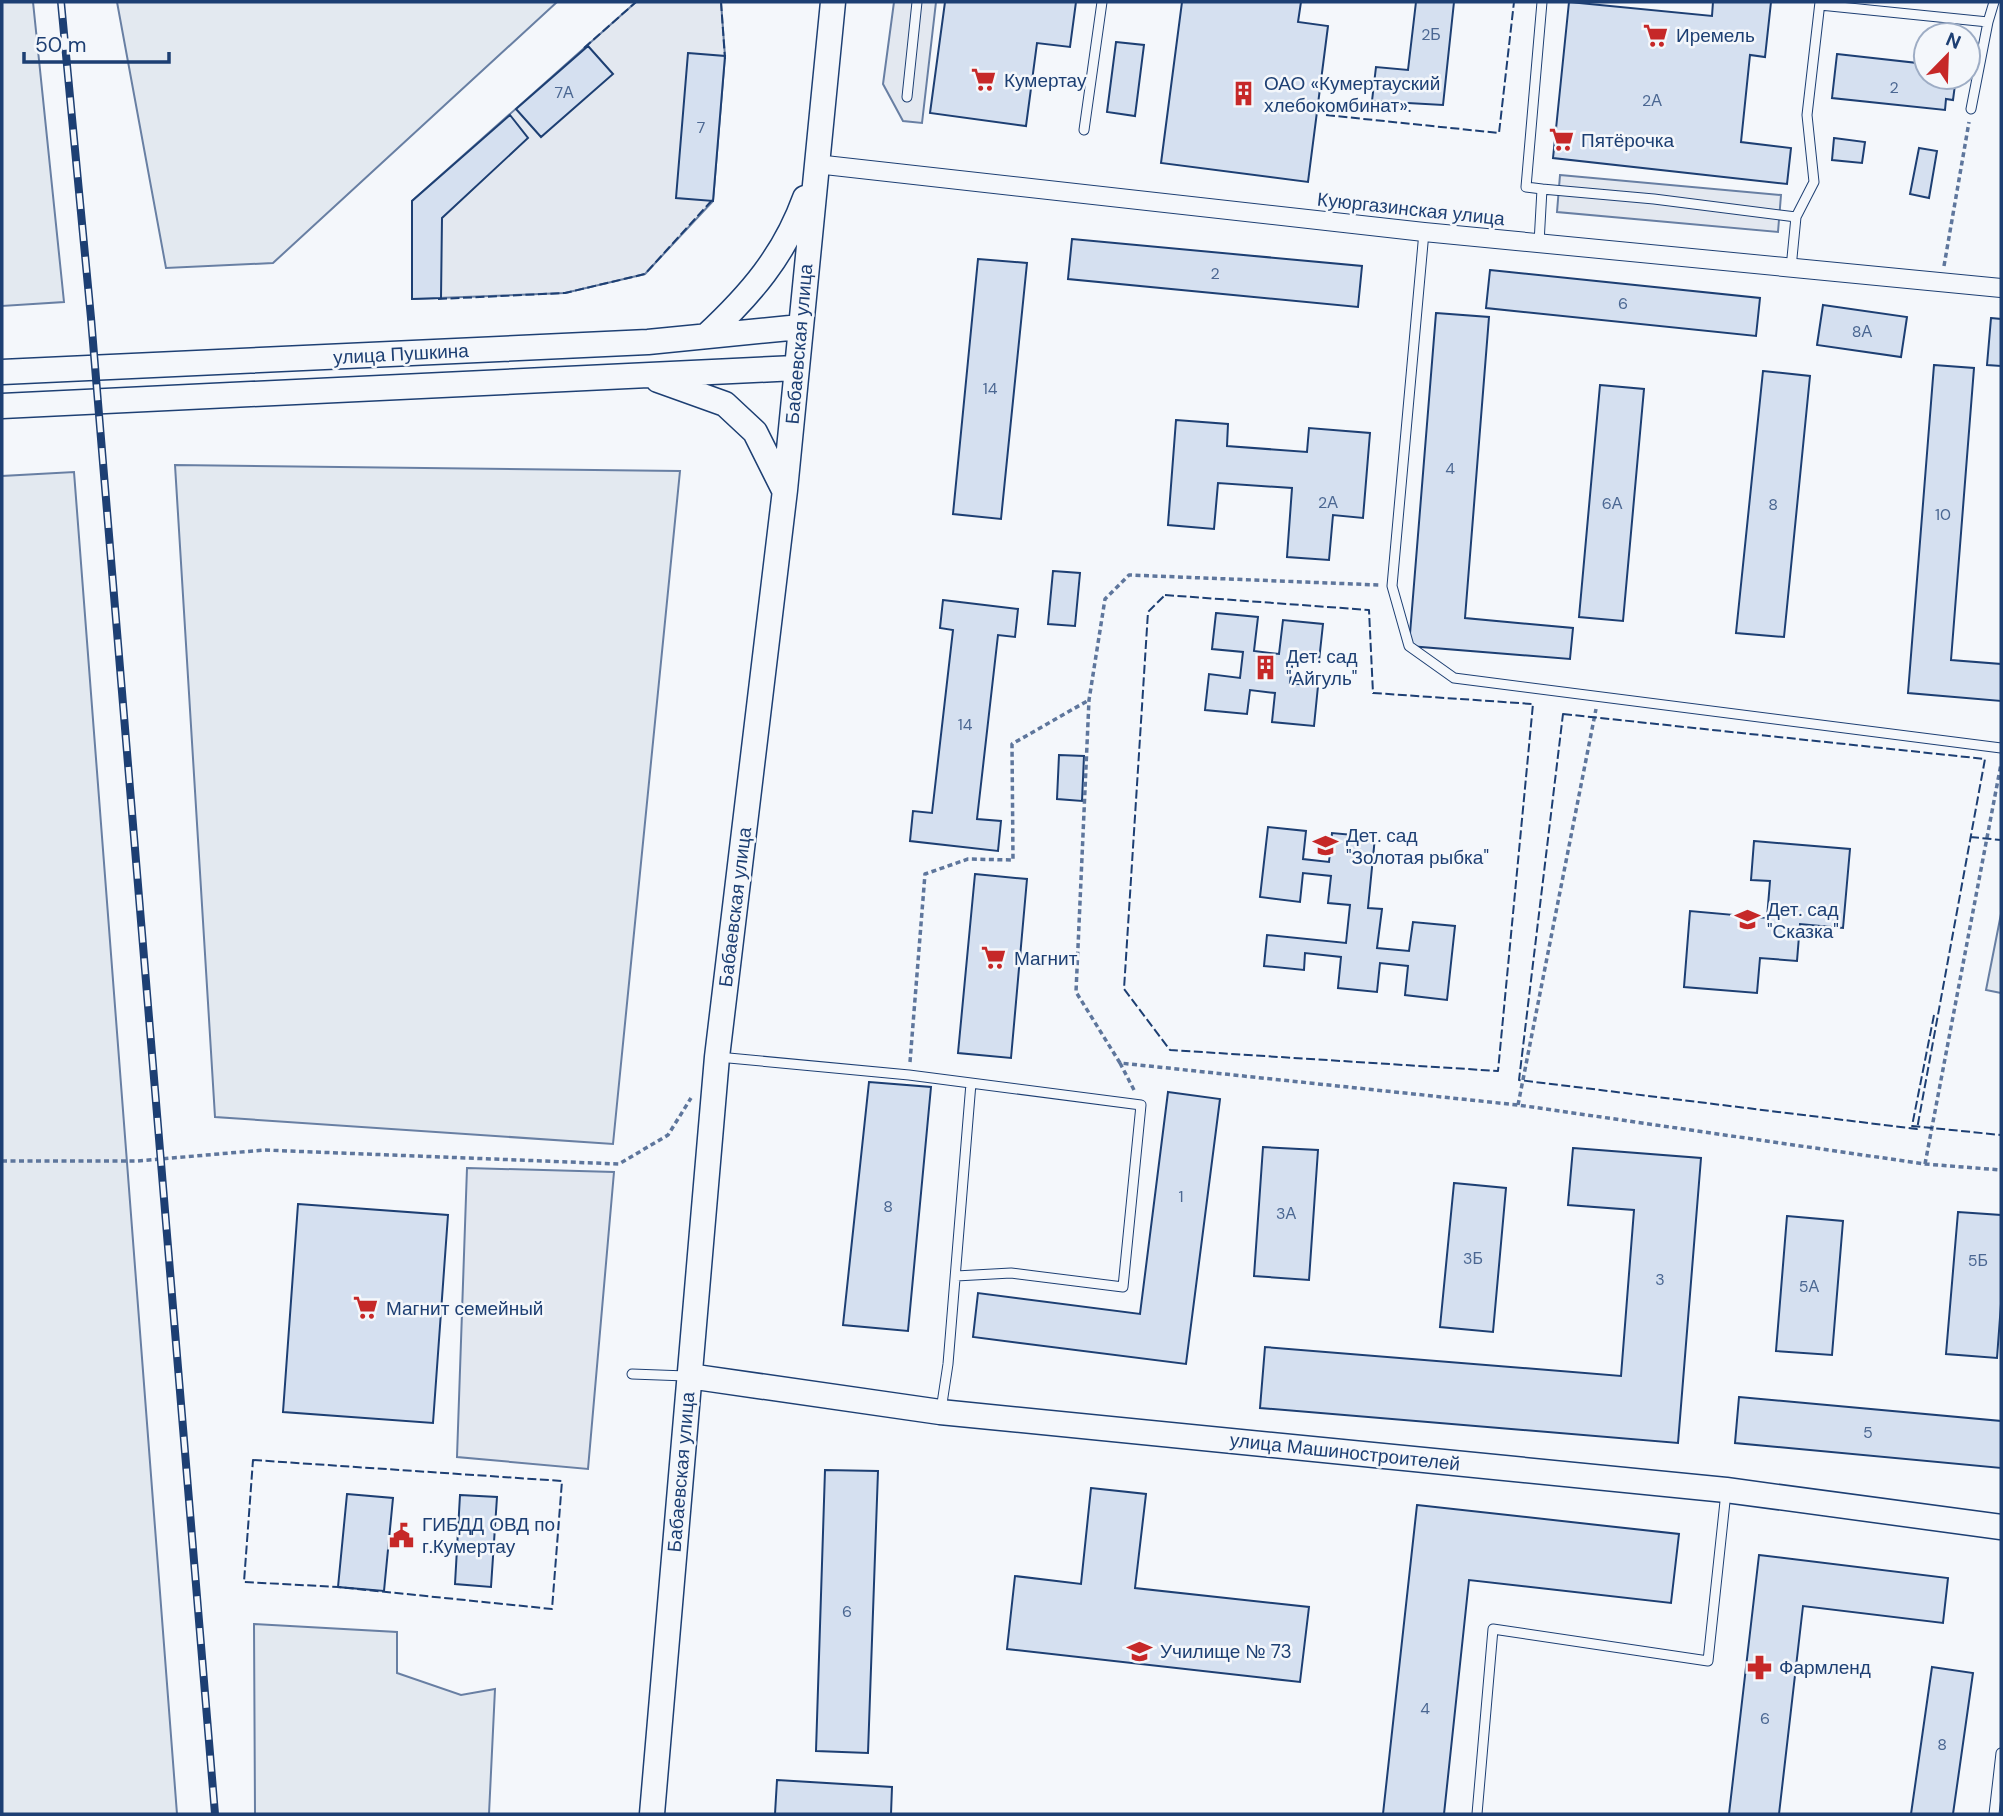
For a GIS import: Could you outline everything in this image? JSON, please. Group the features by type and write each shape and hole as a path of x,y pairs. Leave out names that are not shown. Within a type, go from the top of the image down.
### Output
{"main road":[{"name":"Бабаевская улица","path":"652,1814 717,1057 785,490 833,2"},
{"path":"706,337 743,302 774,261 797,221 817,164"},
{"name":"улица Пушкина","path":"2,372 621,344 800,327"},
{"name":"улица Пушкина","path":"2,406 796,368"},
{"path":"648,376 725,404 755,432 785,490"},
{"name":"улица Машиностроителей","path":"689,1376 940,1412 1726,1490 2001,1527"}],"street":[{"name":"Куюргазинская улица","path":"817,164 1424,233 2001,288"}],"lane":[{"path":"907,97 917,2"},
{"path":"1084,130 1102,2"},
{"path":"1542,2 1526,187 1654,199 1796,217"},
{"path":"1971,109 1994,2"},
{"path":"1791,268 1796,217 1814,182 1807,115 1820,3 1988,22"},
{"path":"1539,243 1542,189"},
{"path":"1424,233 1392,586 1409,646 1454,677 2001,748"},
{"path":"717,1057 909,1074 1141,1105 1124,1287 1011,1273 956,1276"},
{"path":"940,1412 948,1363 971,1083"},
{"path":"632,1374 689,1376"},
{"path":"1477,1814 1493,1629 1707,1661 1726,1490"},
{"path":"1994,1814 2001,1753"}],"path":[{"path":"1942,282 1971,109"},
{"path":"1141,1105 1120,1063 1076,992 1089,700 1105,599 1129,575 1392,586"},
{"path":"1518,1105 1598,696"},
{"path":"909,1074 925,874 968,859 1013,860 1012,744 1089,700"},
{"path":"1925,1164 2001,764"},
{"path":"1120,1063 1518,1105 1925,1164 2001,1170"},
{"path":"2,1161 138,1161 264,1150 619,1164 668,1135 696,1090"}],"shaded area":[{"path":"2,2 33,2 64,302 2,306"},
{"path":"117,2 557,2 273,263 166,268"},
{"path":"636,2 721,2 725,56 713,201 645,274 565,293 412,299 412,201"},
{"path":"894,2 936,2 922,123 903,121 883,84"},
{"path":"1560,175 1781,195 1778,232 1557,212"},
{"path":"175,465 680,471 613,1144 215,1117"},
{"path":"74,472 177,1814 2,1814 2,476"},
{"path":"2001,914 2001,993 1986,990"},
{"path":"467,1168 614,1172 588,1469 457,1457"},
{"path":"254,1624 397,1632 397,1673 461,1695 495,1689 489,1814 255,1814"}],"building":[{"name":"Кумертау","path":"945,2 1076,2 1070,47 1037,43 1026,126 930,113"},
{"name":"ОАО «Кумертауский хлебокомбинат».","path":"1182,2 1301,2 1298,22 1328,26 1308,182 1161,163"},
{"path":"1416,2 1454,2 1443,105 1372,101 1376,67 1408,70"},
{"path":"1569,2 1712,16 1713,2 1771,2 1765,57 1750,55 1741,142 1791,148 1787,184 1553,158"},
{"path":"1116,42 1144,45 1135,116 1107,112"},
{"path":"588,46 613,74 541,137 516,109"},
{"path":"688,53 725,56 713,201 676,198"},
{"path":"1837,54 1912,62 1912,91 1954,91 1953,100 1946,99 1945,110 1832,98"},
{"path":"510,115 528,138 442,218 441,298 412,299 412,201"},
{"path":"1834,138 1865,142 1862,163 1832,160"},
{"path":"1919,148 1937,151 1929,198 1910,194"},
{"path":"1072,239 1362,266 1358,307 1068,279"},
{"path":"978,259 1027,263 1001,519 953,514"},
{"path":"1490,270 1760,298 1756,336 1486,308"},
{"path":"1823,305 1907,317 1901,357 1817,345"},
{"path":"1436,313 1489,317 1465,618 1573,628 1570,659 1409,646"},
{"path":"1991,318 2001,319 2001,366 1987,365"},
{"path":"1934,365 1974,368 1951,660 2001,664 2001,701 1908,693"},
{"path":"1763,371 1810,376 1784,637 1736,633"},
{"path":"1600,385 1644,389 1623,621 1579,617"},
{"path":"1176,420 1228,424 1227,446 1307,452 1309,428 1370,433 1363,518 1333,515 1329,560 1287,557 1292,488 1218,483 1214,529 1168,525"},
{"path":"1053,571 1080,573 1075,626 1048,624"},
{"path":"943,600 1018,609 1015,637 998,635 977,819 1001,821 998,851 910,841 913,811 932,813 953,630 940,628"},
{"name":"Дет. сад \"Айгуль\"","path":"1216,613 1258,617 1254,651 1279,654 1283,620 1323,624 1319,661 1293,658 1290,683 1318,686 1314,726 1272,722 1275,693 1250,690 1247,714 1205,710 1209,674 1240,678 1243,652 1212,649"},
{"path":"1059,755 1084,756 1082,801 1057,799"},
{"name":"Дет. сад \"Золотая рыбка\"","path":"1268,827 1306,831 1303,859 1329,862 1332,833 1375,837 1368,908 1382,909 1377,948 1409,951 1413,922 1455,926 1447,1000 1405,995 1408,966 1380,963 1377,992 1338,988 1341,957 1305,953 1304,970 1264,966 1267,935 1346,943 1350,905 1328,903 1331,876 1303,873 1300,902 1260,897"},
{"name":"Дет. сад \"Сказка\"","path":"1754,841 1850,849 1843,928 1800,924 1797,961 1760,958 1757,993 1684,987 1690,911 1767,918 1770,881 1751,880"},
{"path":"975,874 1027,879 1011,1058 958,1053"},
{"path":"869,1082 931,1087 908,1331 843,1325"},
{"path":"1168,1092 1220,1099 1186,1364 973,1337 978,1293 1140,1314"},
{"path":"1263,1147 1318,1150 1309,1280 1254,1276"},
{"path":"1573,1148 1701,1158 1678,1443 1260,1408 1265,1347 1621,1376 1634,1210 1568,1205"},
{"path":"1454,1183 1506,1188 1493,1332 1440,1327"},
{"name":"Магнит семейный","path":"298,1204 448,1215 433,1423 283,1412"},
{"path":"1958,1212 2001,1215 2001,1304 1997,1358 1946,1354"},
{"path":"1787,1216 1843,1221 1832,1355 1776,1351"},
{"path":"1739,1397 2001,1421 2001,1468 1735,1443"},
{"path":"825,1470 878,1471 868,1753 816,1751"},
{"path":"1091,1488 1146,1494 1135,1588 1309,1607 1300,1682 1007,1649 1015,1576 1081,1584"},
{"path":"347,1494 393,1498 384,1591 338,1587"},
{"path":"460,1495 497,1497 491,1587 455,1584"},
{"path":"1417,1505 1679,1534 1671,1603 1469,1580 1444,1814 1383,1814"},
{"path":"1759,1555 1948,1578 1943,1623 1803,1606 1779,1814 1729,1814"},
{"path":"1932,1667 1973,1673 1953,1814 1911,1814"},
{"path":"777,1780 892,1787 891,1814 775,1814"}],"railway":[{"path":"61,2 91,318 215,1814"}],"fence":[{"path":"584,48 636,2"},
{"path":"721,2 725,59"},
{"path":"1326,115 1499,133 1514,2"},
{"path":"438,299 565,293 645,274 714,198"},
{"path":"1165,595 1369,610 1373,693 1533,704 1498,1071 1170,1050 1124,989 1148,612 1165,595"},
{"path":"1563,714 1985,759 1917,1129 1519,1080 1563,714"},
{"path":"1970,837 2001,840"},
{"path":"1934,1015 1912,1126 2001,1135"},
{"path":"253,1460 562,1481 552,1609 338,1587 244,1582 253,1460"}],"place":[{"name":"Иремель","path":"1656,35"},
{"name":"Кумертау","path":"984,80"},
{"name":"ОАО «Кумертауский хлебокомбинат».","path":"1244,94"},
{"name":"Пятёрочка","path":"1561,140"},
{"name":"Дет. сад \"Айгуль\"","path":"1266,667"},
{"name":"Дет. сад \"Золотая рыбка\"","path":"1326,846"},
{"name":"Дет. сад \"Сказка\"","path":"1747,920"},
{"name":"Магнит","path":"994,958"},
{"name":"Магнит семейный","path":"366,1308"},
{"name":"ГИБДД ОВД по г.Кумертау","path":"402,1535"},
{"name":"Училище № 73","path":"1140,1651"},
{"name":"Фармленд","path":"1759,1667"}]}
